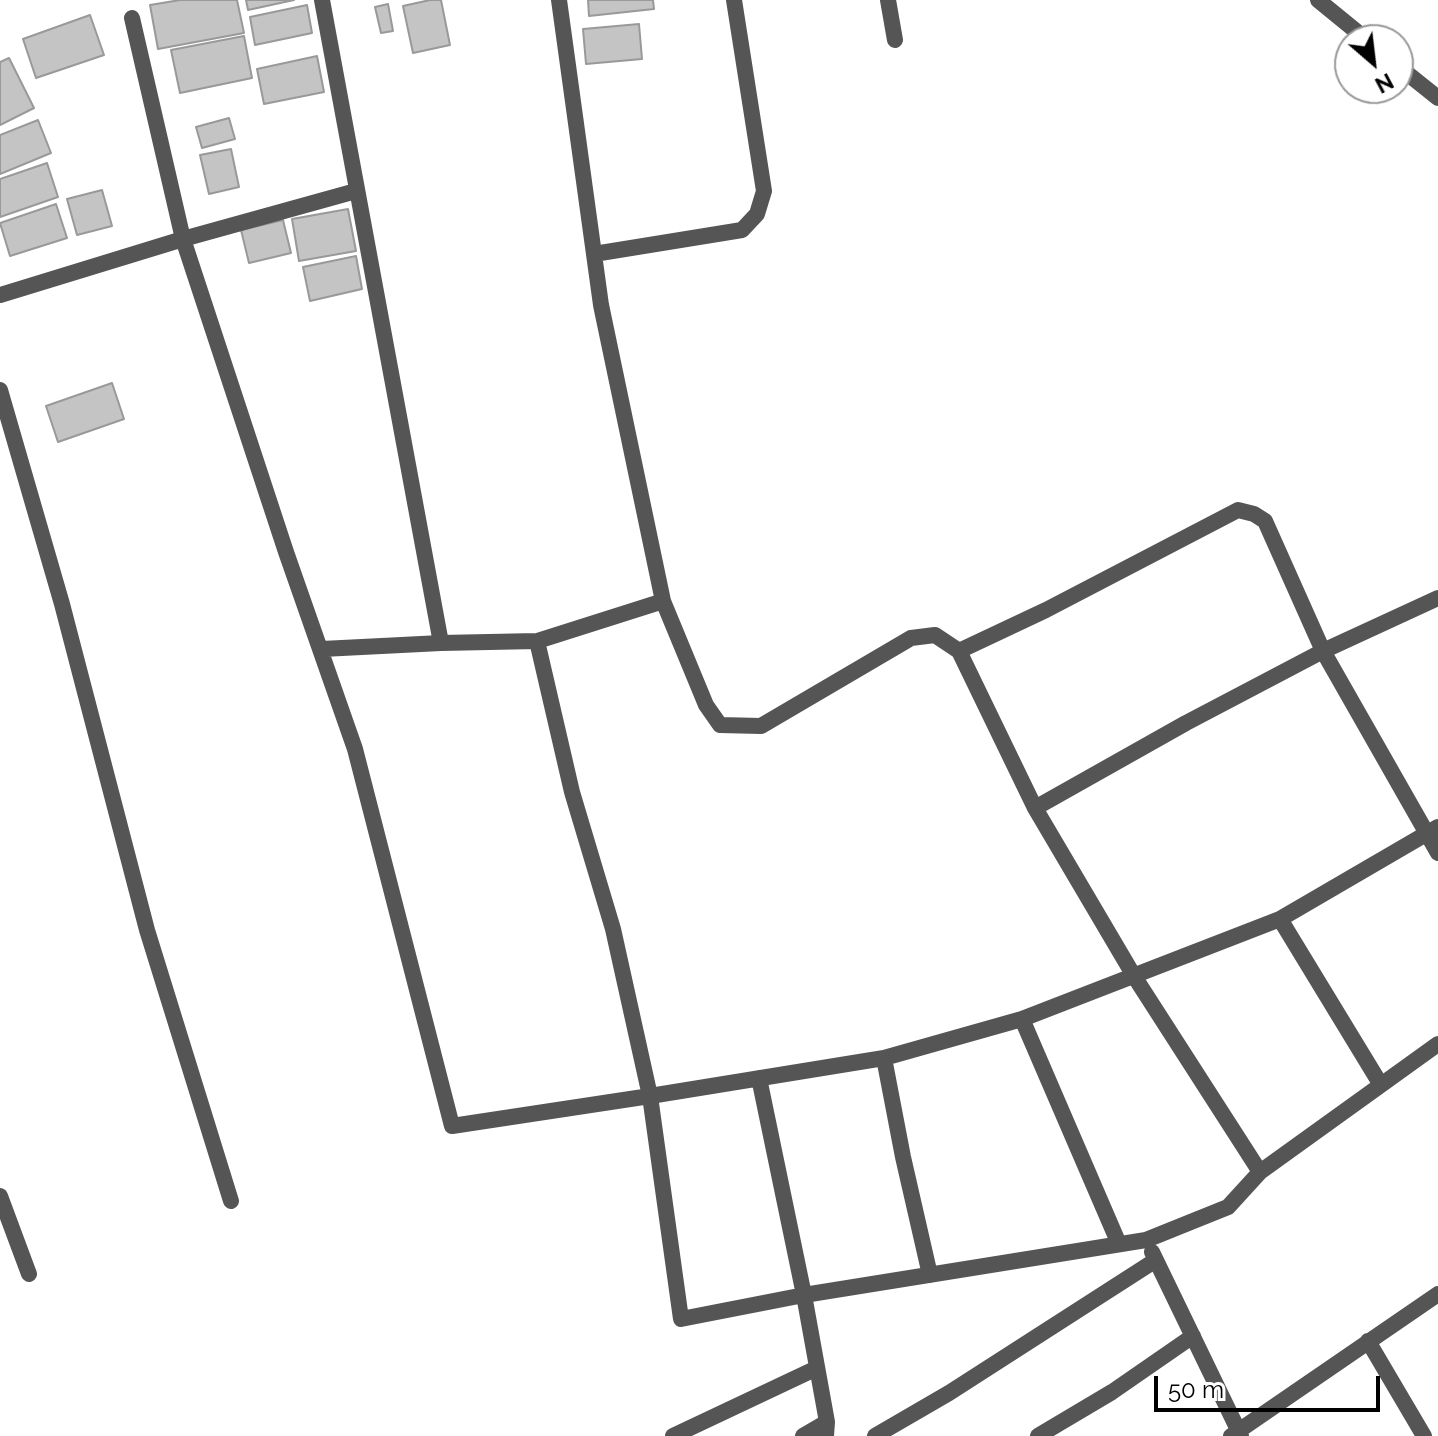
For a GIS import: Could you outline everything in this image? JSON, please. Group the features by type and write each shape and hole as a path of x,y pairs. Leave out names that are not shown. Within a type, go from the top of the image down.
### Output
{"street":[{"path":"322,0 441,643"},
{"path":"559,0 601,305 663,601 706,705 720,725 761,726 911,638 935,635 959,651 1035,808 1134,976 1260,1172"},
{"path":"594,254 742,230 757,214 764,191 734,0"},
{"path":"888,0 895,40"},
{"path":"1318,0 1347,24"},
{"path":"132,18 183,239 286,552 355,749 452,1126 884,1058 1022,1019 1280,919 1431,830"},
{"path":"1414,79 1438,98"},
{"path":"0,295 183,239 356,191"},
{"path":"0,390 62,604 147,930 231,1201"},
{"path":"959,651 1046,610 1238,510 1254,514 1265,521 1323,651 1431,830 1438,853"},
{"path":"1035,808 1323,651 1438,598"},
{"path":"322,649 537,641 663,601"},
{"path":"537,641 572,792 613,929 650,1096 681,1319 804,1295 1146,1240 1228,1207 1260,1172 1438,1044"},
{"path":"1280,919 1381,1085"},
{"path":"1022,1019 1119,1244"},
{"path":"884,1058 930,1275"},
{"path":"759,1078 804,1295 826,1429 803,1436"},
{"path":"0,1196 29,1274"},
{"path":"1146,1240 1237,1434 1438,1294"},
{"path":"875,1436 986,1370 1156,1260"},
{"path":"1038,1436 1112,1392 1193,1336"},
{"path":"1368,1341 1424,1436"},
{"path":"673,1436 817,1368"}],"building":[{"path":"180,0 237,0 244,33 158,49 150,5"},
{"path":"246,0 294,0 248,10"},
{"path":"441,0 450,45 413,53 403,6"},
{"path":"588,0 653,0 654,9 589,16"},
{"path":"388,4 393,31 381,33 375,7"},
{"path":"307,5 312,33 255,45 250,17"},
{"path":"90,15 104,55 36,78 23,39"},
{"path":"639,24 642,59 586,64 583,29"},
{"path":"244,36 252,78 180,93 171,50"},
{"path":"317,56 324,92 264,104 257,69"},
{"path":"9,58 34,108 0,125 0,62"},
{"path":"229,118 235,139 202,148 196,127"},
{"path":"38,120 51,153 0,174 0,135"},
{"path":"231,149 239,187 209,194 200,155"},
{"path":"47,163 58,197 0,217 0,179"},
{"path":"102,190 112,226 77,235 67,199"},
{"path":"56,204 67,238 10,256 0,223"},
{"path":"348,209 356,251 299,261 292,219"},
{"path":"283,220 291,253 249,263 241,230"},
{"path":"356,256 362,289 310,301 303,267"},
{"path":"112,383 124,419 58,442 46,406"}]}
